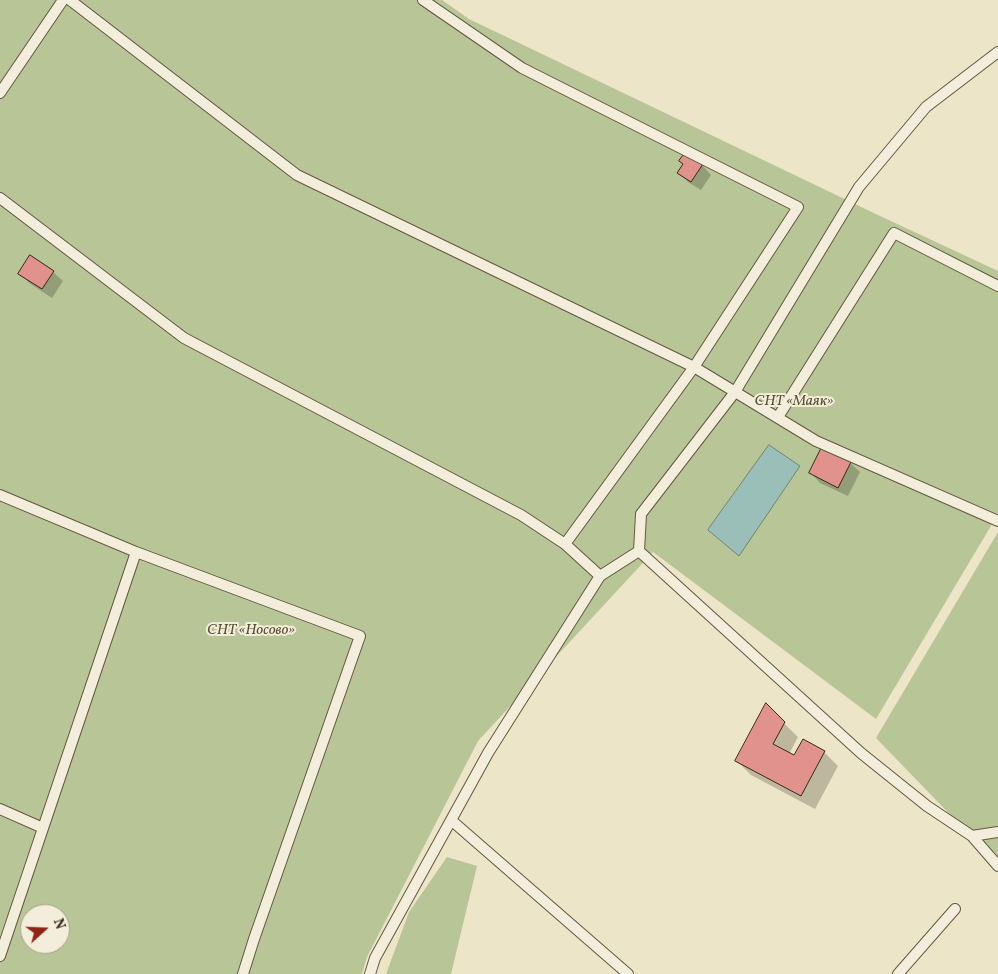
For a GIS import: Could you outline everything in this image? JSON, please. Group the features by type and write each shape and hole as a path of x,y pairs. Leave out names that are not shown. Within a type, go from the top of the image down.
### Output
{"lane":[{"path":"0,93 63,0"},
{"path":"70,0 296,175 694,367 816,441 998,521"},
{"path":"423,0 522,68 798,207 694,367 565,544"},
{"path":"639,552 641,514 735,392 858,187 926,106 998,52"},
{"path":"0,198 184,338 521,515 565,544 600,576"},
{"path":"778,417 894,233 998,286"},
{"path":"0,495 136,552 360,636 243,974"},
{"path":"0,956 136,552"},
{"path":"370,974 375,958 488,752 600,576 639,552"},
{"path":"639,552 861,753 927,806 972,836 998,866"},
{"path":"0,809 43,828"},
{"path":"451,820 628,974"},
{"path":"972,836 998,832"},
{"path":"898,974 955,909"}],"green space":[{"path":"0,0 442,0 469,19 998,271 998,514 876,719 653,552 478,741 367,957 362,974 0,974"},
{"path":"998,532 998,864 876,738"},
{"path":"447,857 477,866 451,974 386,974 409,912"}],"water":[{"path":"769,445 800,466 739,556 708,530"}],"building":[{"path":"685,153 703,164 691,182 677,173 683,164 679,161"},
{"path":"30,255 54,271 42,289 18,274"},
{"path":"822,447 851,462 838,488 809,473"},
{"path":"766,703 785,722 773,744 794,755 803,739 825,751 801,796 735,761"}],"park label":[{"name":"СНТ «Маяк»","path":"794,402"},
{"name":"СНТ «Носово»","path":"251,631"}]}
